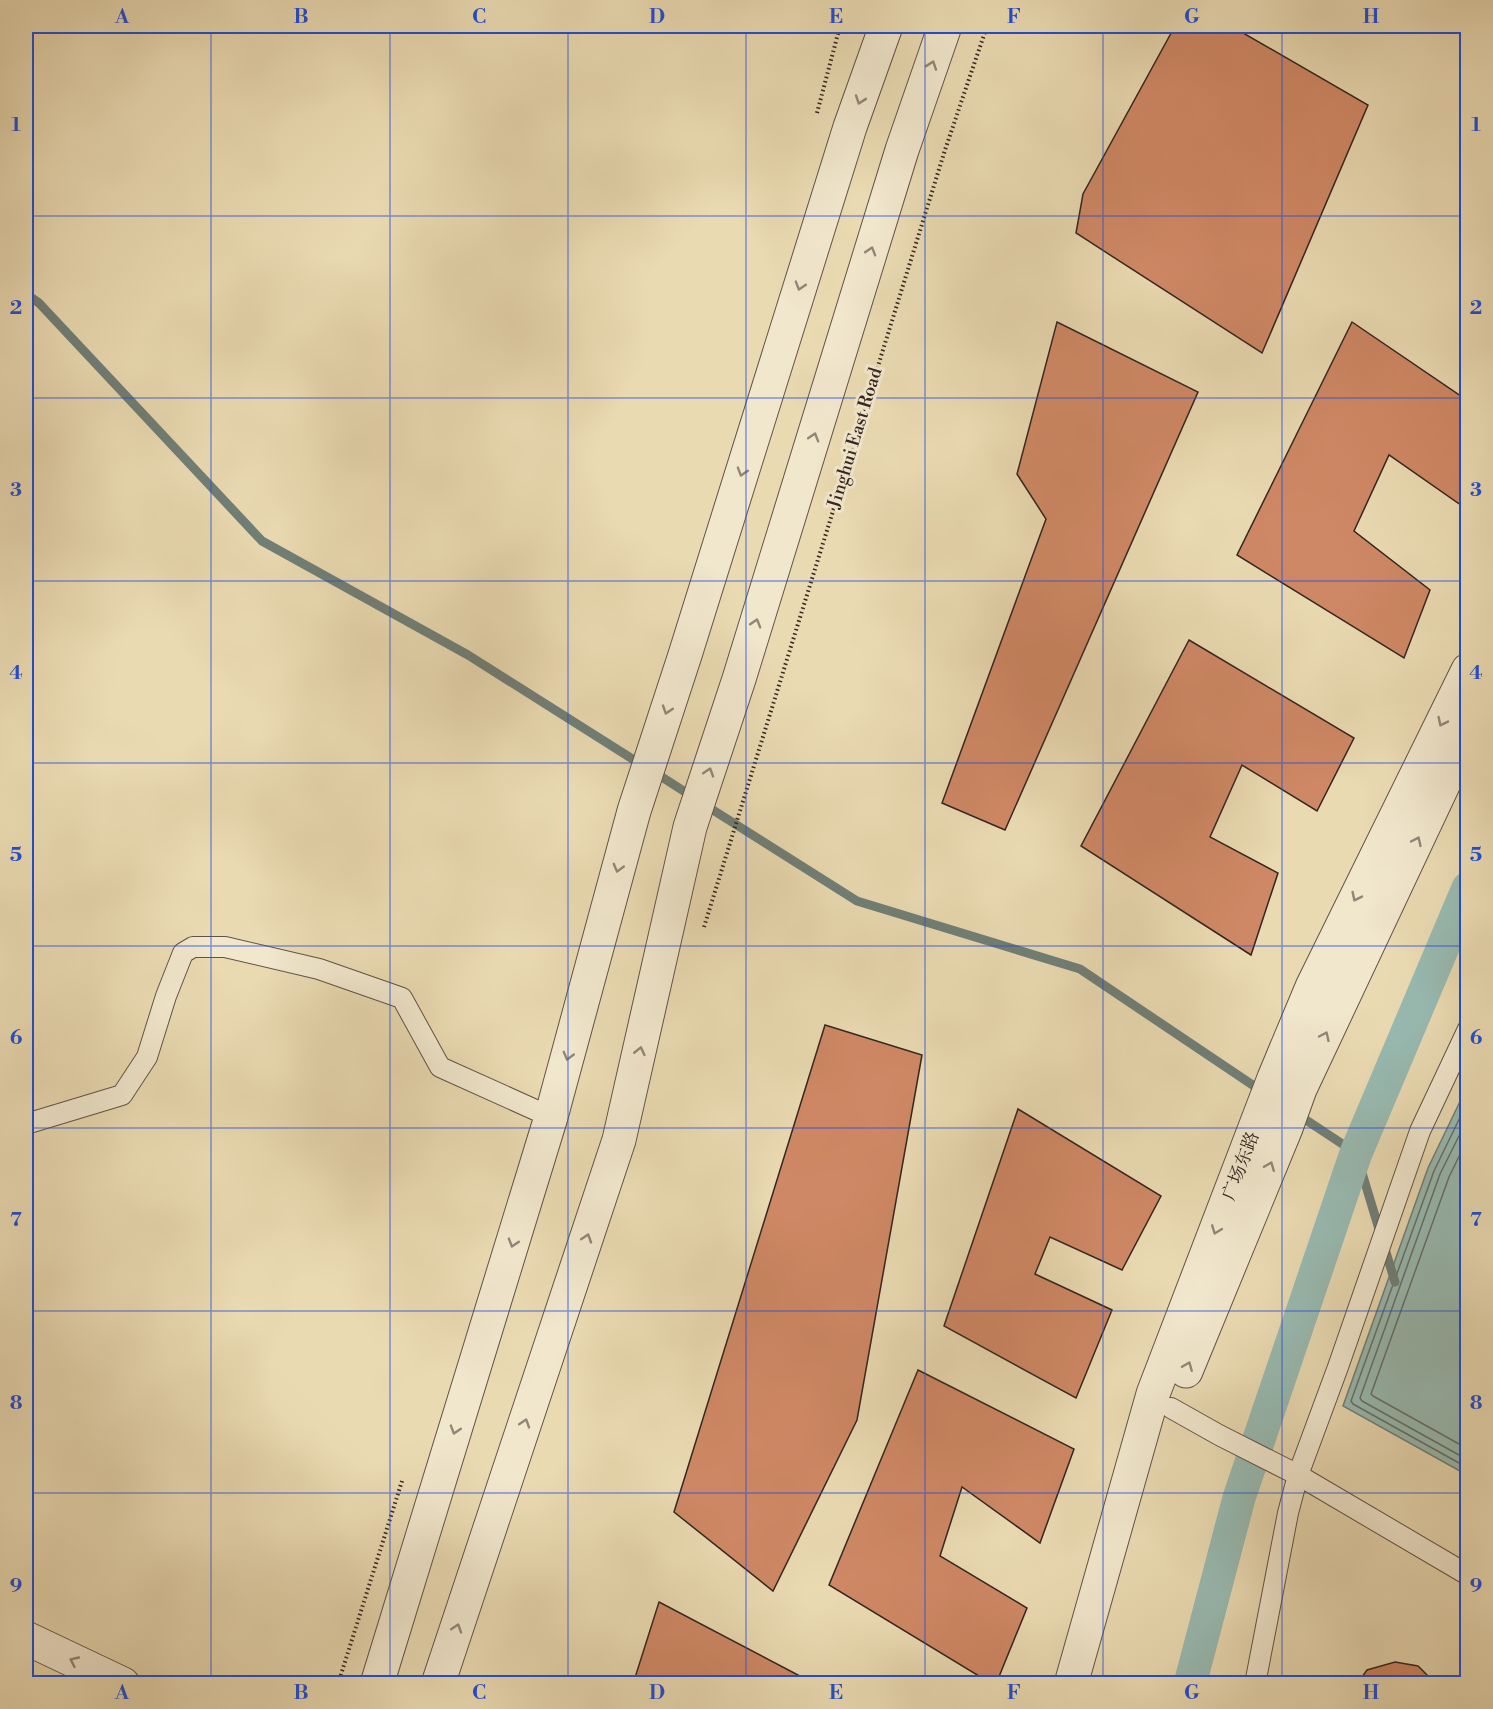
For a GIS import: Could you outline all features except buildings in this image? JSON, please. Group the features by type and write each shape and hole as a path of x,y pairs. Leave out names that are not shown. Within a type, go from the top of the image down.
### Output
{"street":[{"path":"377,1683 551,1117 633,811 685,655 847,138 886,26"},
{"path":"438,1683 619,1140 690,827 739,679 902,150 945,26"},
{"name":"广场东路","path":"1093,1683 1171,1408 1287,1084 1312,987 1467,670"},
{"name":"广场东路","path":"1287,1084 1467,732"},
{"name":"广场东路","path":"1071,1683 1153,1394 1273,1122"},
{"path":"26,1638 123,1683"},
{"path":"26,1661 73,1683"}],"lane":[{"path":"26,1124 122,1095 147,1057 166,996 183,953 193,947 225,948 319,969 402,998 440,1067 551,1117"},
{"path":"1255,1683 1288,1513 1298,1475 1420,1131 1467,1029"},
{"path":"1171,1408 1298,1475 1467,1575"}],"path":[{"name":"Jinghui East Road","path":"728,851 942,162 987,26"}],"water":[{"path":"1467,1087 1467,1475 1343,1406 1428,1168"}],"waterway":[{"path":"26,294 39,303 262,541 468,655 642,765"},
{"path":"654,772 693,797"},
{"path":"705,805 857,901 1080,969 1263,1092"},
{"path":"1190,1684 1239,1498 1356,1153 1468,888"},
{"path":"1297,1114 1356,1153 1395,1282"}]}
